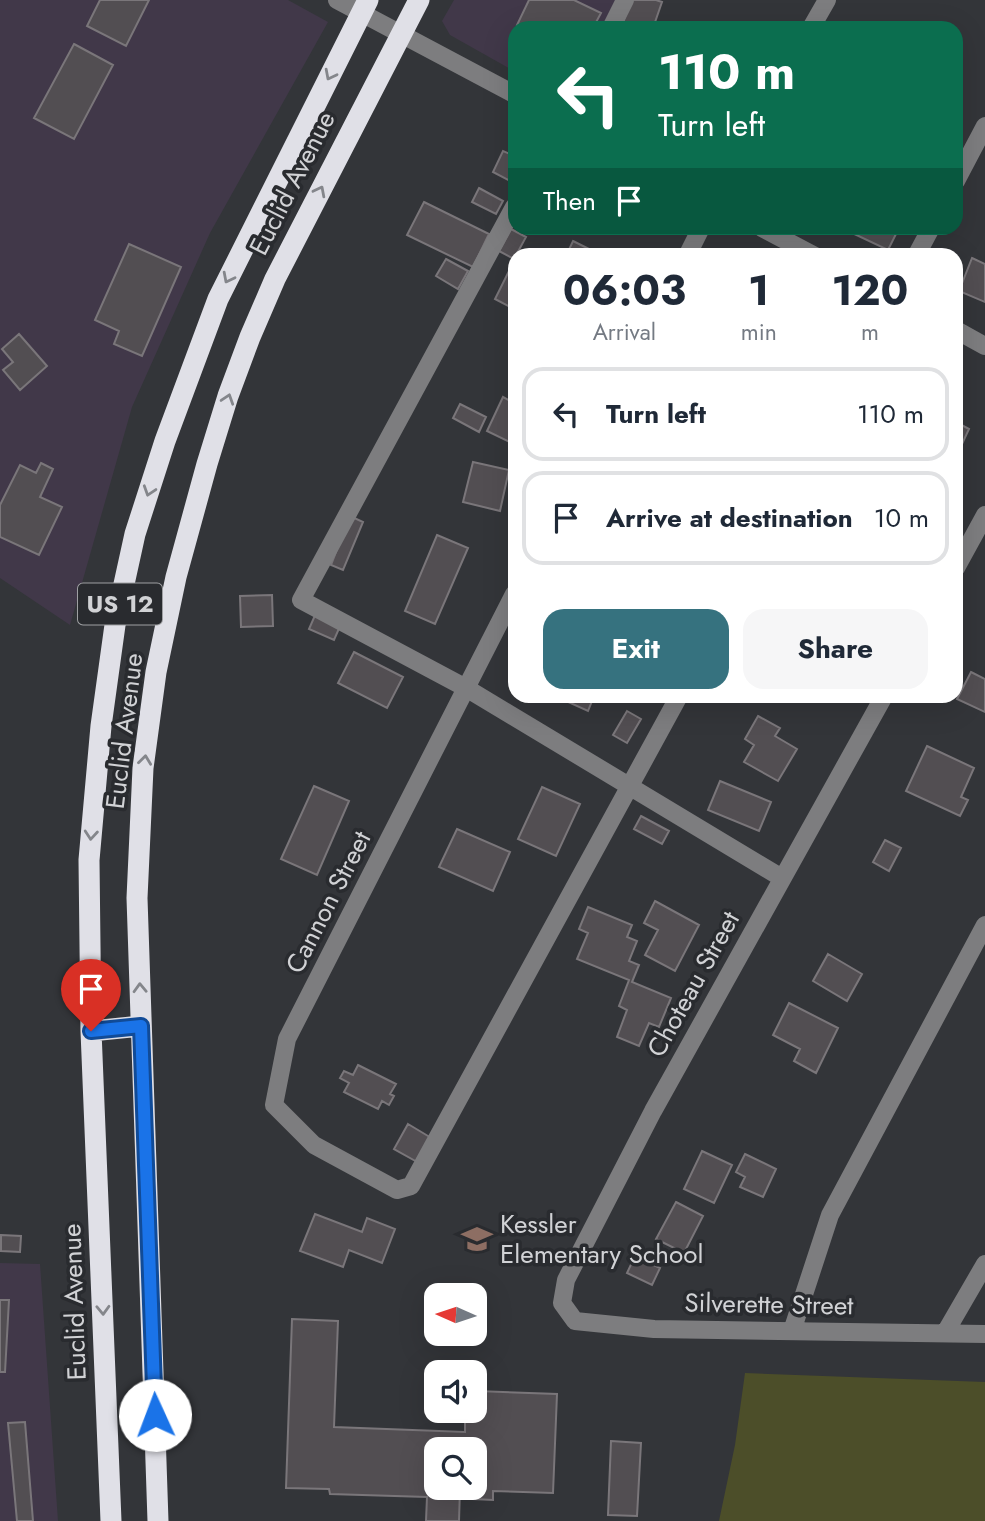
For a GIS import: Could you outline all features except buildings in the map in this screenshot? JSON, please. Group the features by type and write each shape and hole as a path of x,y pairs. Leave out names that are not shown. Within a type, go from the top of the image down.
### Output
{"highway":[{"name":"Euclid Avenue","path":"158,1521 137,898 143,768 156,672 176,577 214,442 250,337 275,279 419,0"},
{"name":"Euclid Avenue","path":"111,1521 91,1031 89,860 99,739 115,625 135,534 165,441 218,299 365,7"},
{"path":"91,1031 141,1026"}],"street":[{"path":"337,0 365,7 401,34 508,91"},
{"path":"614,21 625,0"},
{"path":"815,21 827,0"},
{"path":"963,167 985,125"},
{"path":"508,219 301,600 467,688 782,878"},
{"path":"775,235 800,248"},
{"path":"963,334 985,346"},
{"path":"963,555 985,515"},
{"name":"Cannon Street","path":"508,606 287,1039 274,1105 314,1144 397,1190 411,1186 630,788"},
{"path":"630,788 675,703"},
{"name":"Choteau Street","path":"562,1303 566,1280 653,1111 880,703"},
{"path":"792,1331 830,1215 985,925"},
{"path":"945,1333 985,1264"},
{"name":"Silverette Street","path":"562,1303 575,1321 653,1329 985,1334"}],"shaded area":[{"path":"0,0 288,0 328,22 210,233 132,407 70,625 0,578"},
{"path":"454,0 625,0 614,21 508,21 508,68 450,35 442,21"},
{"path":"0,1263 40,1264 58,1521 0,1521"}],"green space":[{"path":"745,1373 985,1382 985,1521 719,1521 735,1445"}],"place":[{"name":"Kessler Elementary School","path":"477,1239"}],"route":[{"path":"91,1031 141,1026 155,1415"}]}
